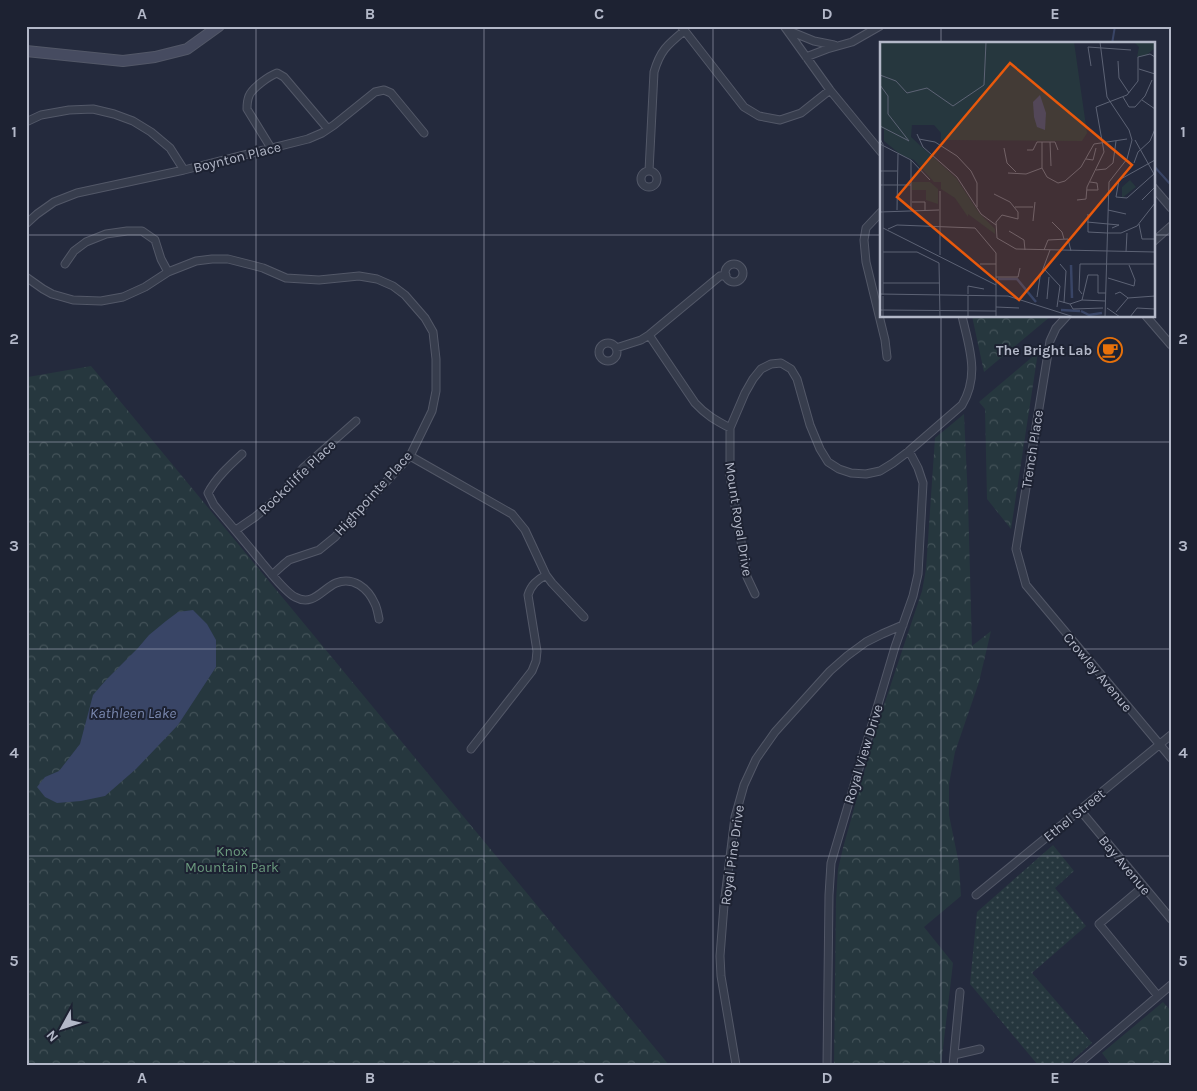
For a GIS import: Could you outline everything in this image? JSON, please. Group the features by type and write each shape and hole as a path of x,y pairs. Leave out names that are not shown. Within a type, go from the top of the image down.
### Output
{"main road":[{"path":"26,50 123,61 156,57 187,48 219,26"}],"street":[{"path":"806,57 852,42 880,26"},
{"path":"786,28 814,41 836,46"},
{"path":"786,28 830,90 880,151"},
{"path":"649,171 654,72 658,58 682,29 744,107 759,116 780,120 801,113 830,90"},
{"path":"271,148 247,109 247,102 251,92 277,72 284,77 328,129"},
{"name":"Boynton Place","path":"26,224 54,202 77,193 184,170 308,139 328,129 375,92 384,90 391,94 424,133"},
{"path":"26,122 41,115 69,110 93,109 114,114 133,121 152,132 170,148 184,170"},
{"path":"1154,188 1171,208"},
{"path":"880,213 866,228 864,240 866,262 885,340 887,357"},
{"path":"1154,241 1171,226"},
{"path":"65,264 74,251 86,242 106,234 142,231 155,240 161,259 168,272"},
{"name":"Highpointe Place","path":"26,277 52,294 73,300 101,301 123,297 146,287 168,272 196,261 228,259 262,268 286,278 319,280 359,276 377,279 393,286 405,295 426,318 433,332 436,359 436,391 432,410 410,456 334,537 319,550 289,560 272,574"},
{"path":"616,348 649,335 720,276 726,275"},
{"name":"Mount Royal Drive","path":"754,594 747,577 730,476 730,428 753,379 761,369 771,364 781,363 791,369 797,379 810,425 820,449 828,462 839,469 851,473 866,474 880,471 909,451 962,405 968,395 972,363 962,318"},
{"name":"Trench Place","path":"1026,586 1016,549 1050,341 1056,328 1065,318"},
{"path":"1148,318 1171,346"},
{"path":"649,335 695,403 704,412 730,428"},
{"name":"Rockcliffe Place","path":"236,530 281,495 303,468 356,421"},
{"name":"Royal View Drive","path":"827,1065 830,863 913,596 918,574 923,483 909,451"},
{"path":"242,454 221,474 211,487 208,493 214,505 272,574 294,597 300,599 318,597 335,583 356,582 367,590 375,604 379,619"},
{"path":"410,456 512,514 526,530 546,575 584,617"},
{"path":"471,749 532,671 537,651 528,595 535,582 546,575"},
{"name":"Crowley Avenue","path":"1026,586 1171,758"},
{"name":"Royal Pine Drive","path":"736,1065 721,976 720,956 735,817 744,785 756,760 775,732 830,671 866,642 903,625"},
{"name":"Ethel Street","path":"976,895 1171,735"},
{"name":"Bay Avenue","path":"1080,810 1171,919"},
{"path":"1144,886 1099,924 1158,996"},
{"path":"1077,1065 1171,985"},
{"path":"953,1065 960,992"},
{"path":"954,1055 980,1049"}],"green space":[{"path":"972,318 1049,318 984,372"},
{"path":"1038,352 1011,529 987,499 985,409 979,402"},
{"name":"Knox Mountain Park","path":"91,366 669,1065 26,1065 26,379 28,377"},
{"path":"964,414 972,646 991,631 979,682 955,752 949,784 949,815 959,864 961,896 924,927 953,963 941,1065 834,1065 838,869 877,726 922,591 926,569 935,438"},
{"path":"1053,845 1074,871 1055,888 1086,926 1032,973 1092,1043 1067,1065 1038,1065 970,984 977,912"},
{"path":"1163,1002 1171,1011 1171,1065 1111,1065 1102,1053"}],"water":[{"name":"Kathleen Lake","path":"193,610 207,624 216,640 216,667 178,725 136,769 105,796 57,803 45,797 37,787 45,777 59,771 80,744 93,695 149,635 178,612"}],"waterway":[{"path":"1112,42 1115,26"},
{"path":"1154,166 1171,185"}],"place":[{"name":"The Bright Lab","path":"1110,350"}]}
